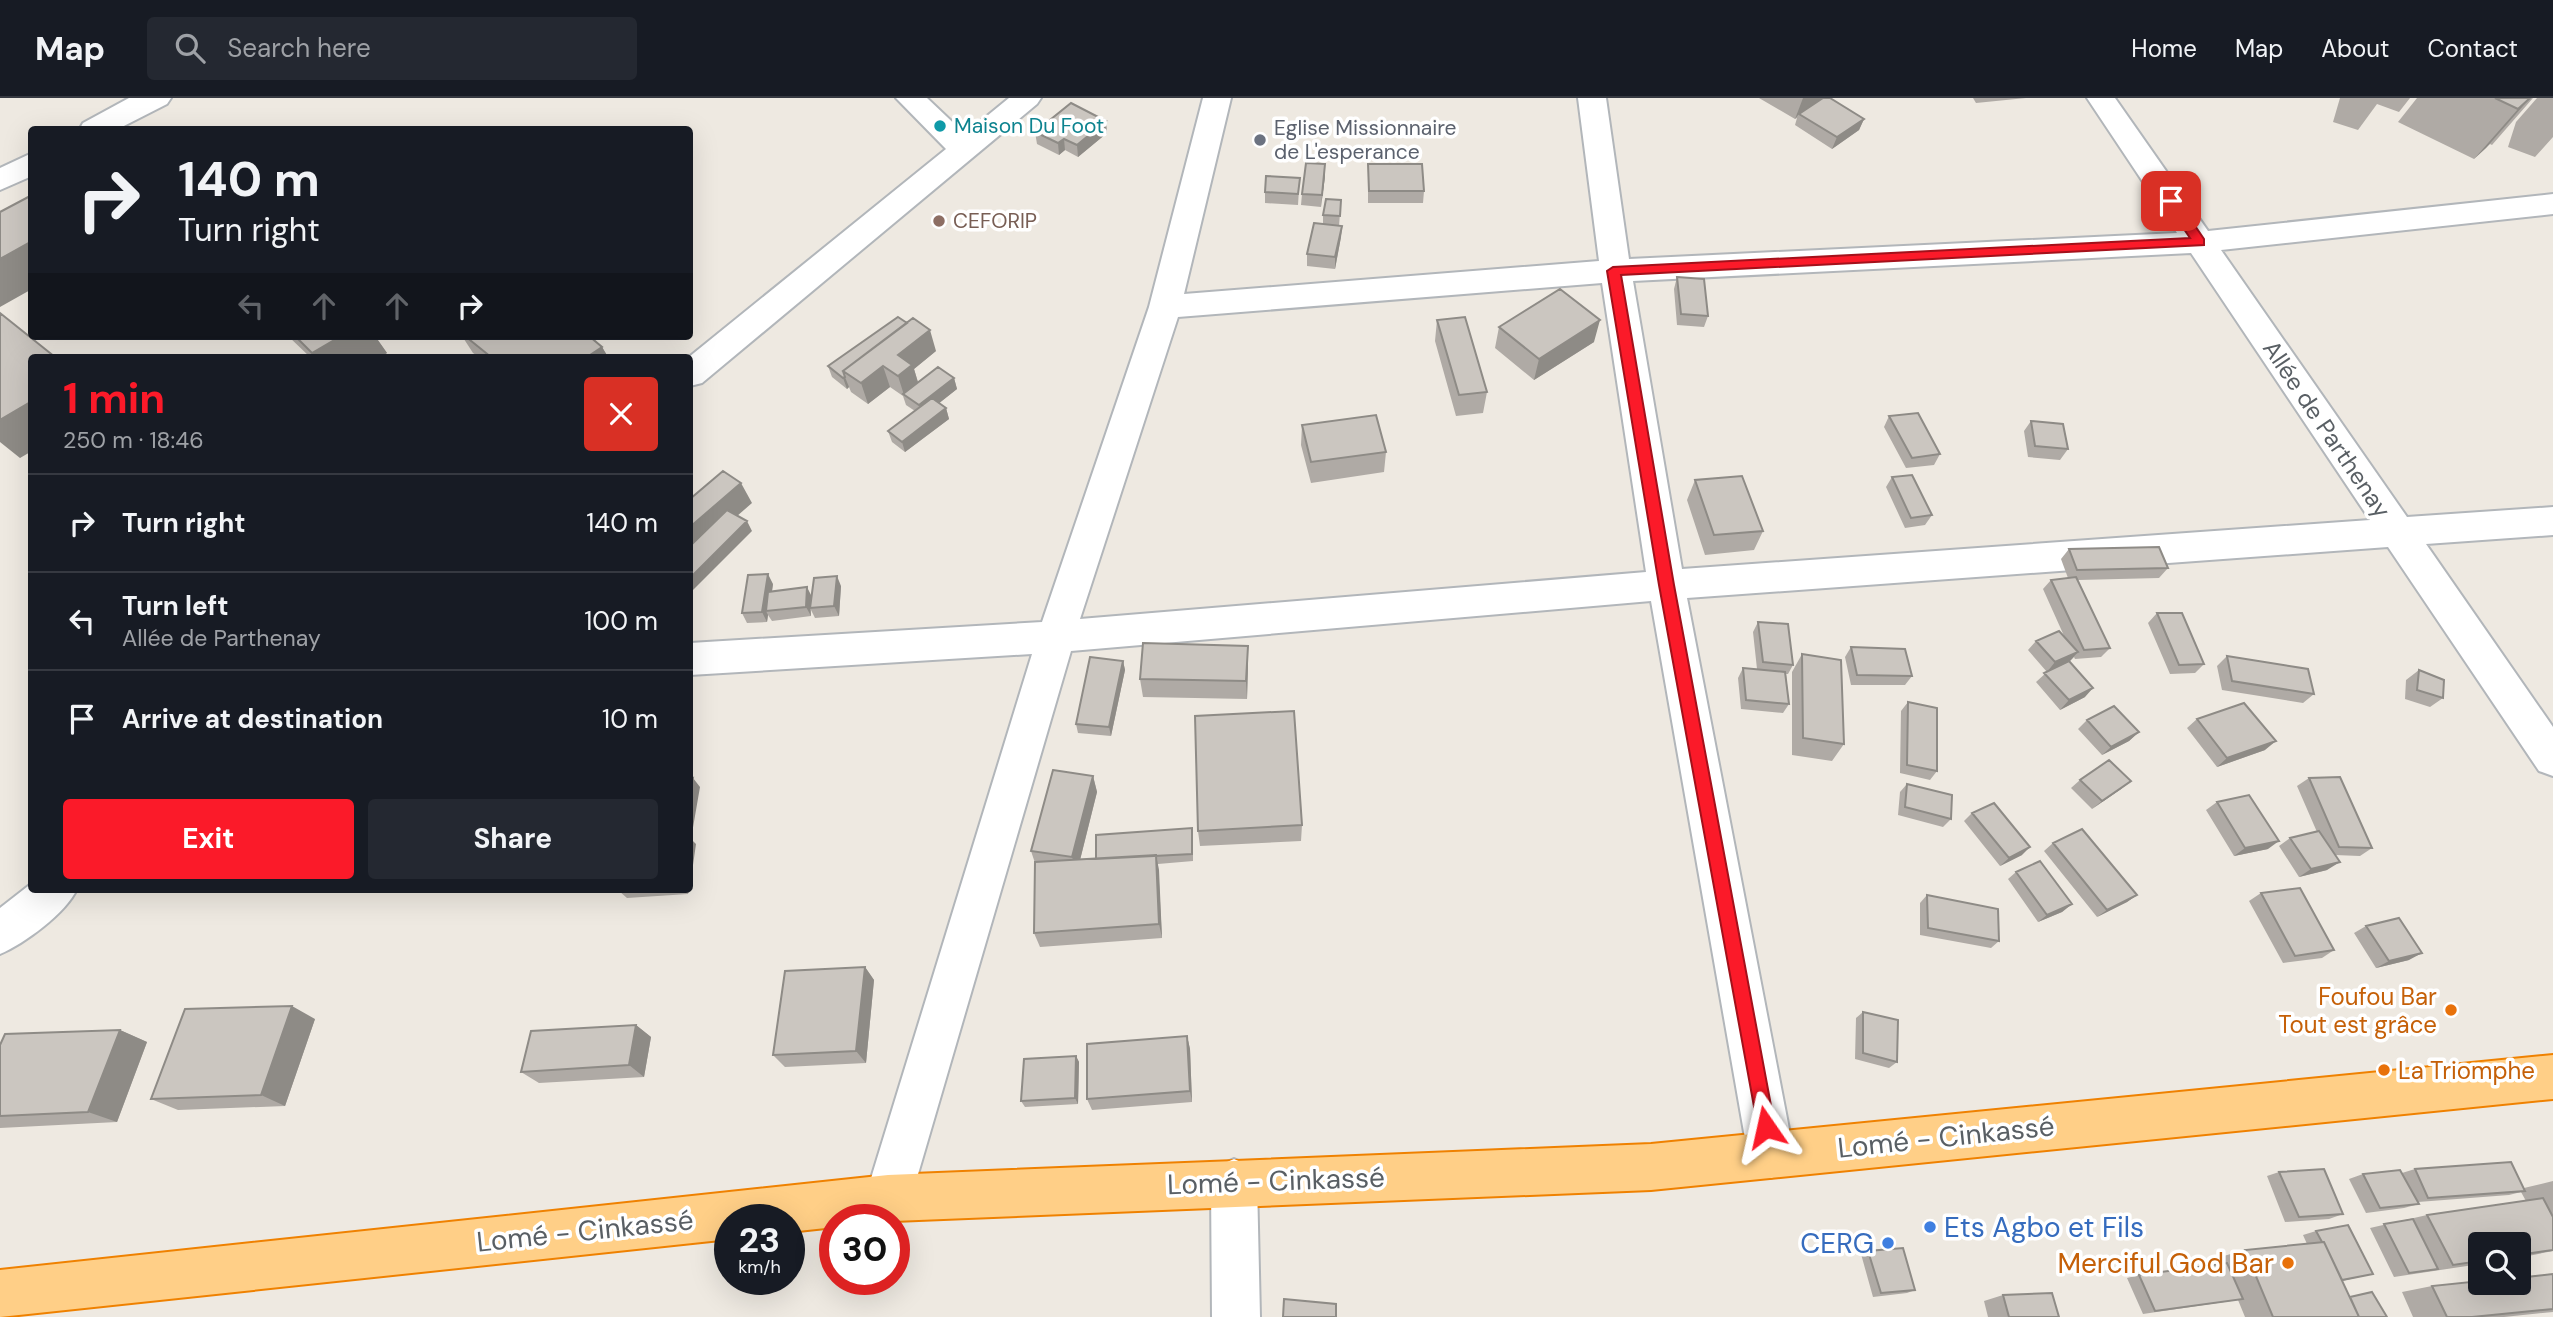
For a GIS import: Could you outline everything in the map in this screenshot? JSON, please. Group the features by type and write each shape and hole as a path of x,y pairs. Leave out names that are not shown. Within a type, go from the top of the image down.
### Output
{"highway":[{"name":"Lomé - Cinkassé","path":"0,1294 888,1198 1651,1167 2553,1077"}],"street":[{"path":"910,98 964,149"},
{"path":"693,372 1027,98"},
{"path":"888,1198 1056,637 1165,307 1217,98"},
{"path":"1592,98 1613,271 1666,585 1771,1154"},
{"name":"Allée de Parthenay","path":"2101,98 2553,759"},
{"path":"100,126 142,100"},
{"path":"0,180 28,165"},
{"path":"1165,307 1613,271 2199,242 2553,204"},
{"path":"693,659 1056,637 1666,585 2553,521"},
{"path":"0,934 51,893"},
{"path":"1234,1182 1236,1317"}],"building":[{"path":"1823,98 1830,98 1864,119 1837,137 1799,114"},
{"path":"2495,98 2530,98 2518,109"},
{"path":"1071,103 1106,121 1077,145 1064,139 1058,143 1035,132"},
{"path":"1306,163 1325,164 1322,195 1302,194"},
{"path":"1368,164 1422,164 1424,191 1369,191"},
{"path":"1266,176 1300,178 1298,194 1265,192"},
{"path":"28,197 28,243 0,259 0,212"},
{"path":"1326,199 1341,200 1340,216 1323,215"},
{"path":"1314,223 1342,226 1335,257 1307,254"},
{"path":"1677,277 1704,279 1708,316 1681,314"},
{"path":"1560,289 1600,320 1539,359 1499,327"},
{"path":"0,313 28,335 28,340 34,340 51,354 28,354 28,403 0,420"},
{"path":"898,317 907,323 843,371 845,377 828,366"},
{"path":"1465,317 1487,392 1459,395 1437,320"},
{"path":"913,318 930,330 898,355 912,365 898,376 883,366 861,383 843,371"},
{"path":"299,340 334,340 312,353"},
{"path":"470,340 594,340 602,347 592,354 487,354"},
{"path":"938,367 954,378 919,405 903,394"},
{"path":"932,398 946,408 902,442 888,431"},
{"path":"1918,413 1940,454 1912,458 1889,416"},
{"path":"1376,415 1386,452 1311,462 1302,425"},
{"path":"2031,421 2063,424 2068,449 2035,446"},
{"path":"723,471 741,483 693,524 693,496"},
{"path":"1912,475 1932,515 1911,518 1892,477"},
{"path":"1742,476 1763,531 1714,535 1695,480"},
{"path":"727,510 747,521 693,575 693,543"},
{"path":"2159,547 2168,568 2077,570 2069,549"},
{"path":"768,574 762,612 742,613 748,575"},
{"path":"837,576 834,606 810,608 814,578"},
{"path":"2076,577 2110,648 2084,650 2051,580"},
{"path":"807,587 806,607 766,611 768,592"},
{"path":"2157,613 2182,613 2204,664 2179,665"},
{"path":"1758,622 1788,624 1793,665 1763,662"},
{"path":"2059,631 2078,652 2055,662 2036,641"},
{"path":"1143,643 1248,646 1246,681 1140,679"},
{"path":"1851,647 1905,649 1912,676 1857,675"},
{"path":"1802,654 1841,660 1844,744 1803,738"},
{"path":"2227,656 2308,669 2314,694 2232,681"},
{"path":"1090,657 1123,661 1109,727 1076,724"},
{"path":"2069,661 2093,688 2069,700 2044,673"},
{"path":"1743,668 1785,672 1789,704 1746,700"},
{"path":"2419,670 2444,680 2443,698 2417,690"},
{"path":"1908,702 1937,708 1937,771 1907,765"},
{"path":"2244,703 2276,741 2227,758 2197,719"},
{"path":"2114,706 2139,732 2111,747 2087,720"},
{"path":"1294,711 1302,825 1198,831 1195,716"},
{"path":"2109,760 2131,781 2102,801 2080,780"},
{"path":"1053,770 1093,776 1072,857 1031,851"},
{"path":"2340,777 2372,848 2339,847 2309,778"},
{"path":"1907,784 1952,795 1951,819 1905,807"},
{"path":"2249,795 2279,841 2245,848 2217,802"},
{"path":"1994,803 2030,847 2009,858 1972,813"},
{"path":"1192,828 1192,854 1096,859 1096,835"},
{"path":"2082,829 2137,895 2107,910 2053,843"},
{"path":"2319,831 2340,862 2311,869 2290,838"},
{"path":"1156,855 1159,924 1034,933 1035,862"},
{"path":"2040,861 2072,904 2047,915 2016,872"},
{"path":"2300,888 2334,950 2295,956 2261,893"},
{"path":"1927,895 1998,909 1999,941 1928,928"},
{"path":"2399,918 2422,953 2389,961 2366,926"},
{"path":"865,967 856,1051 773,1055 785,971"},
{"path":"292,1006 261,1095 151,1099 185,1009"},
{"path":"1863,1012 1898,1020 1897,1062 1863,1053"},
{"path":"636,1025 629,1065 521,1072 531,1031"},
{"path":"120,1030 88,1112 0,1116 0,1045 5,1034"},
{"path":"1187,1036 1190,1091 1087,1099 1087,1044"},
{"path":"1076,1056 1075,1098 1021,1101 1024,1059"},
{"path":"2511,1162 2525,1191 2428,1198 2415,1169"},
{"path":"2324,1169 2343,1214 2299,1217 2279,1172"},
{"path":"2400,1170 2419,1204 2380,1208 2363,1174"},
{"path":"2543,1198 2553,1217 2553,1250 2531,1253 2531,1232 2468,1232 2468,1263 2453,1265 2427,1215"},
{"path":"2413,1219 2438,1269 2409,1273 2384,1224"},
{"path":"2348,1225 2373,1274 2342,1280 2316,1231"},
{"path":"2324,1242 2359,1317 2273,1317 2245,1250"},
{"path":"1903,1248 1915,1290 1881,1293 1868,1251"},
{"path":"2227,1263 2243,1299 2155,1311 2139,1275"},
{"path":"2553,1274 2553,1309 2447,1317 2432,1286 2468,1282 2468,1295 2531,1295 2531,1277"},
{"path":"2372,1292 2387,1317 2359,1317 2350,1297"},
{"path":"2052,1293 2059,1317 2009,1317 2003,1295"},
{"path":"1284,1299 1336,1304 1336,1317 1283,1317"}],"place":[{"name":"Maison Du Foot","path":"940,126"},
{"name":"Eglise Missionnaire de L'esperance","path":"1260,140"},
{"name":"CEFORIP","path":"939,221"},
{"name":"Foufou Bar Tout est grâce","path":"2451,1010"},
{"name":"La Triomphe","path":"2384,1070"},
{"name":"Ets Agbo et Fils","path":"1930,1227"},
{"name":"CERG","path":"1888,1243"},
{"name":"Merciful God Bar","path":"2288,1263"}],"route":[{"path":"1766,1127 1666,585 1613,271 2199,242 2171,201"}]}
